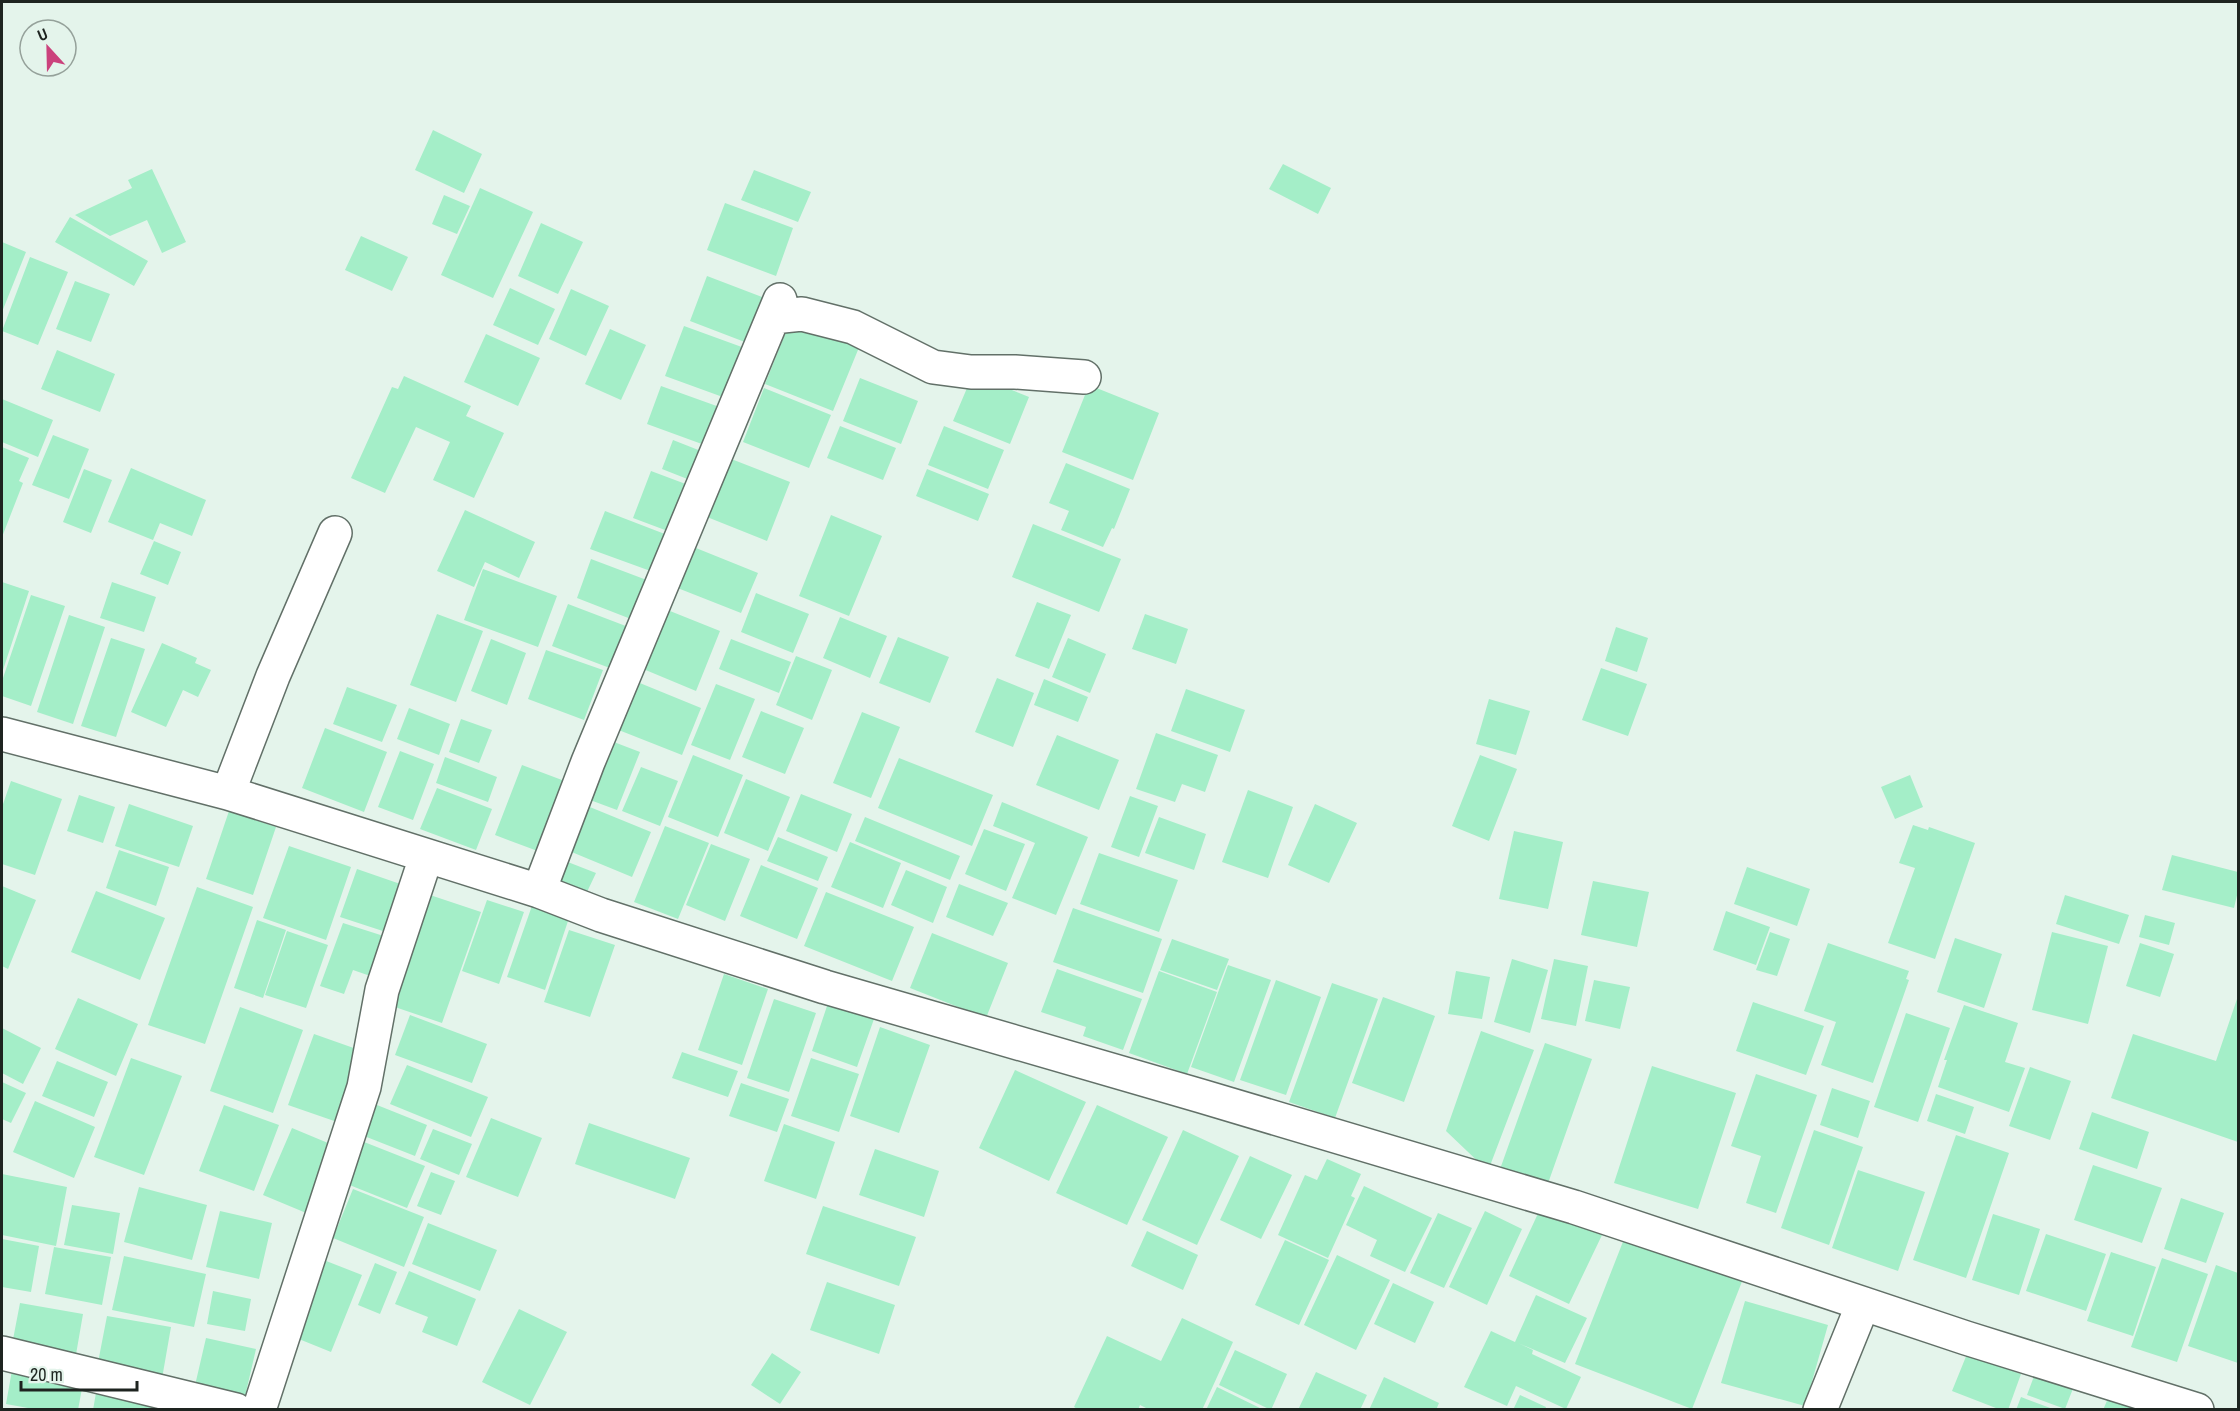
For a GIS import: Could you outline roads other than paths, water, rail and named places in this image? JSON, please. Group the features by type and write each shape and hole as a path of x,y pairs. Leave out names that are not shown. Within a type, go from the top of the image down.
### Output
{"street":[{"path":"538,891 588,762 777,308 853,327 933,367 971,372 1015,372 1084,377"},
{"path":"228,793 273,676 335,533"},
{"path":"2,734 228,793 538,891 601,915 825,987 1574,1207 1966,1338 2197,1410"},
{"path":"259,1410 364,1086 382,990 426,857"},
{"path":"1820,1410 1863,1304"},
{"path":"2,1353 236,1410"}]}
